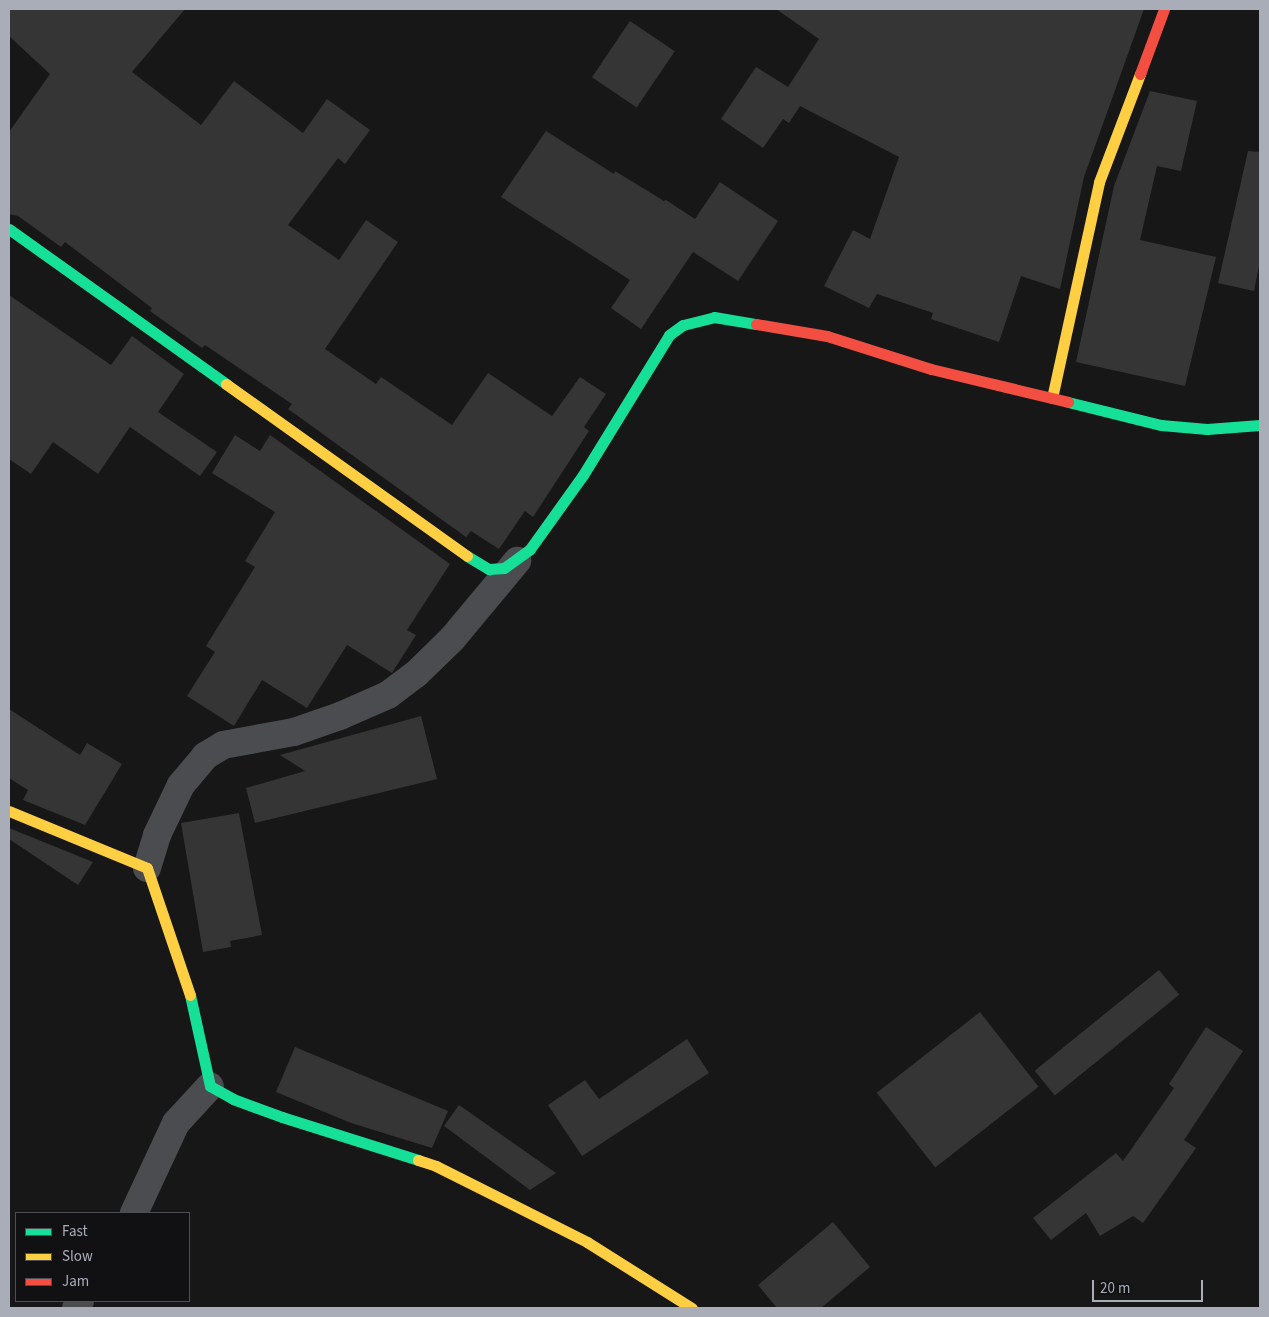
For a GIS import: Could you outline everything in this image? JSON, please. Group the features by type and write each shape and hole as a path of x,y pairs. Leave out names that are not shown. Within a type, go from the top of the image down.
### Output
{"street":[{"path":"1052,398 1099,182 1164,9"},
{"path":"9,229 460,552 489,569 504,568 517,561"},
{"path":"692,1308 587,1242 436,1166 282,1117 233,1099 210,1086 188,986 147,868 157,835 181,786 205,756 223,745 294,732 340,716 388,695 416,674 452,639 517,561 530,549 582,475 657,351 669,335 683,325 714,317 827,336 932,369 1161,425 1207,429 1260,425"},
{"path":"9,811 147,868"},
{"path":"134,1212 176,1123 210,1086"}],"building":[{"path":"9,9 185,9 132,72 201,125 234,81 303,133 327,99 370,130 345,164 338,158 288,225 339,260 366,220 398,242 325,349 376,384 381,377 452,425 488,373 552,416 580,377 606,394 584,427 589,431 533,517 525,511 499,549 471,531 466,537 288,409 292,404 205,345 202,348 150,311 152,308 65,242 61,247 18,216 9,214 9,132 50,74 9,36"},
{"path":"776,9 1144,9 1084,177 1060,289 1021,276 999,342 931,319 933,313 877,294 869,308 824,286 853,230 870,239 899,157 800,106 789,123 783,119 763,148 721,119 756,67 788,87 819,39"},
{"path":"630,21 675,51 637,108 592,77"},
{"path":"1150,91 1197,101 1181,171 1157,166 1140,240 1216,257 1185,386 1076,362 1114,186"},
{"path":"546,131 614,174 615,171 695,219 720,182 778,221 738,281 693,252 641,329 611,308 630,280 501,197"},
{"path":"1248,151 1260,152 1260,261 1254,291 1218,283"},
{"path":"9,295 111,365 132,336 184,374 158,412 217,452 200,476 130,427 98,474 53,442 31,474 9,459"},
{"path":"235,435 260,451 270,435 450,564 407,630 416,635 392,673 347,645 307,708 262,680 234,726 187,696 215,652 206,646 255,567 245,561 275,512 212,473"},
{"path":"9,709 80,755 87,743 122,764 85,825 23,800 28,790 9,778"},
{"path":"421,716 437,779 255,823 246,788 305,771 280,755"},
{"path":"239,813 262,935 230,941 231,947 203,952 181,823"},
{"path":"9,828 93,862 78,885 9,839"},
{"path":"1159,970 1179,995 1055,1096 1035,1071"},
{"path":"980,1012 1038,1087 935,1168 877,1093"},
{"path":"1206,1027 1243,1051 1184,1140 1196,1148 1143,1223 1133,1216 1100,1236 1086,1213 1051,1240 1033,1218 1116,1153 1123,1161 1174,1088 1169,1084"},
{"path":"687,1039 709,1073 582,1156 548,1105 585,1080 599,1099"},
{"path":"295,1047 448,1111 432,1148 351,1123 276,1092"},
{"path":"459,1105 556,1173 530,1190 444,1126"},
{"path":"833,1222 870,1267 821,1308 777,1308 758,1285"}],"traffic: fast":[{"path":"9,229 226,384"},
{"path":"467,556 489,569 504,568 530,549 583,475 669,335 683,325 714,317 756,324"},
{"path":"1068,402 1161,425 1207,429 1260,425"},
{"path":"190,995 210,1086 233,1099 282,1117 418,1160"}],"traffic: slow":[{"path":"1052,398 1099,182 1140,74"},
{"path":"226,384 467,556"},
{"path":"9,811 147,868 190,995"},
{"path":"418,1160 436,1166 587,1242 692,1308"}],"traffic: jam":[{"path":"1140,74 1164,9"},
{"path":"756,324 827,336 931,369 1068,402"}]}
